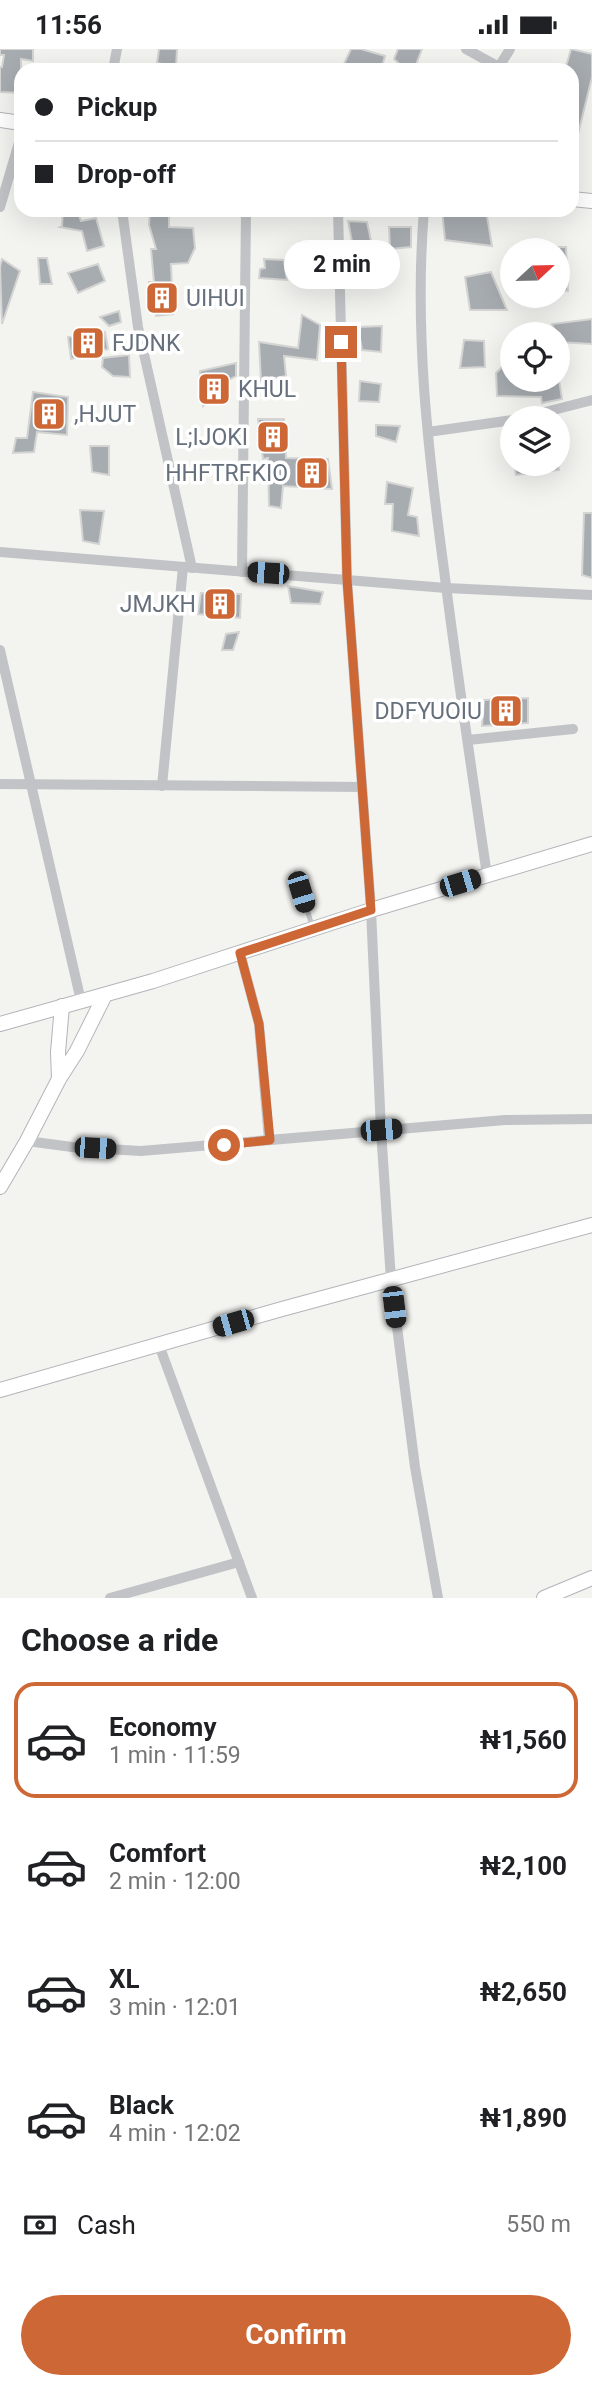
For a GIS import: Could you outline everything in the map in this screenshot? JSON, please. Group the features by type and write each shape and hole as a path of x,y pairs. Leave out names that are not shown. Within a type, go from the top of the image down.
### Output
{"street":[{"path":"466,49 490,63"},
{"path":"0,207 14,160"},
{"path":"123,217 138,327 188,567 162,786"},
{"path":"242,572 246,217"},
{"path":"338,217 347,579 371,910 391,1280 415,1467 438,1598"},
{"path":"424,217 420,281 422,354 432,478 487,875"},
{"path":"569,406 592,400"},
{"path":"428,432 500,422"},
{"path":"0,552 446,588 592,595"},
{"path":"0,650 81,1002"},
{"path":"468,740 573,729"},
{"path":"0,784 362,787"},
{"path":"0,1024 105,995 371,910 592,844"},
{"path":"240,953 259,1024 270,1140"},
{"path":"0,1187 77,1051 105,995"},
{"path":"59,1079 58,1052 62,1006"},
{"path":"27,1142 141,1150 505,1120 592,1119"},
{"path":"0,1390 592,1225"},
{"path":"159,1345 252,1598"},
{"path":"110,1598 239,1562"},
{"path":"544,1598 592,1579"}],"lane":[{"path":"296,873 313,929"}],"building":[{"path":"0,49 33,49 33,61 21,59 21,63 14,63 14,93 0,92 0,67 4,55 0,55"},
{"path":"159,49 177,49 176,63 157,63"},
{"path":"351,49 385,56 383,63 344,63"},
{"path":"398,49 422,49 417,63 398,63 394,59"},
{"path":"571,49 592,54 592,77 579,130 579,63 567,63"},
{"path":"63,217 80,217 81,221 96,218 104,246 87,251 82,231 60,227"},
{"path":"150,217 169,217 169,227 193,228 195,248 188,263 171,264 173,314 156,316 149,282 154,282 151,249 156,249 149,225"},
{"path":"443,217 487,217 492,246 445,240"},
{"path":"348,221 367,222 372,246 353,247"},
{"path":"389,227 411,227 411,247 390,249"},
{"path":"300,242 321,246 320,273 297,268"},
{"path":"38,258 47,258 52,284 40,284"},
{"path":"2,259 20,271 2,324 0,267"},
{"path":"264,259 284,260 287,280 259,278 260,269 265,268"},
{"path":"98,264 105,281 78,293 68,273"},
{"path":"491,272 500,293 500,308 507,310 470,310 465,277"},
{"path":"119,311 121,322 109,326 100,317"},
{"path":"302,315 320,325 317,360 284,356 286,376 261,381 259,342 298,348"},
{"path":"592,319 592,344 570,343 568,322"},
{"path":"382,326 381,352 362,350 358,327"},
{"name":"FJDNK","path":"105,332 108,349 71,359 68,337"},
{"path":"464,340 484,341 485,367 460,368"},
{"path":"129,355 130,377 113,376 102,367 103,358"},
{"name":"KHUL","path":"236,363 236,376 229,380 226,397 210,400 203,406 200,371"},
{"path":"500,369 500,392 561,392 562,399 542,403 541,397 497,396 496,373"},
{"path":"360,381 381,384 379,402 359,401"},
{"name":",HJUT","path":"33,392 68,397 67,435 37,432 34,452 13,453 16,438 27,438"},
{"path":"258,419 284,419 286,458 328,459 332,489 283,486 281,508 269,506 268,458 263,459"},
{"path":"376,425 400,426 396,442 376,436"},
{"path":"90,446 109,446 109,475 92,472"},
{"path":"387,482 413,488 408,515 417,517 419,536 392,531 393,504 385,504"},
{"path":"80,510 104,511 99,544 83,541"},
{"path":"584,513 592,513 592,578 582,575"},
{"path":"288,586 323,592 320,604 291,603"},
{"name":"JMJKH","path":"201,593 241,594 240,618 198,614"},
{"path":"239,632 233,650 222,650 226,634"},
{"name":"DDFYUOIU","path":"528,698 528,723 482,726 484,700"}],"place":[{"name":"UIHUI","path":"162,298"},
{"name":"FJDNK","path":"88,343"},
{"name":"KHUL","path":"214,389"},
{"name":",HJUT","path":"49,414"},
{"name":"L;IJOKI","path":"273,437"},
{"name":"HHFTRFKIO","path":"312,473"},
{"name":"JMJKH","path":"220,604"},
{"name":"DDFYUOIU","path":"506,711"}],"route":[{"path":"224,1145 270,1140 259,1024 240,953 371,910 347,579 341,342"}]}
